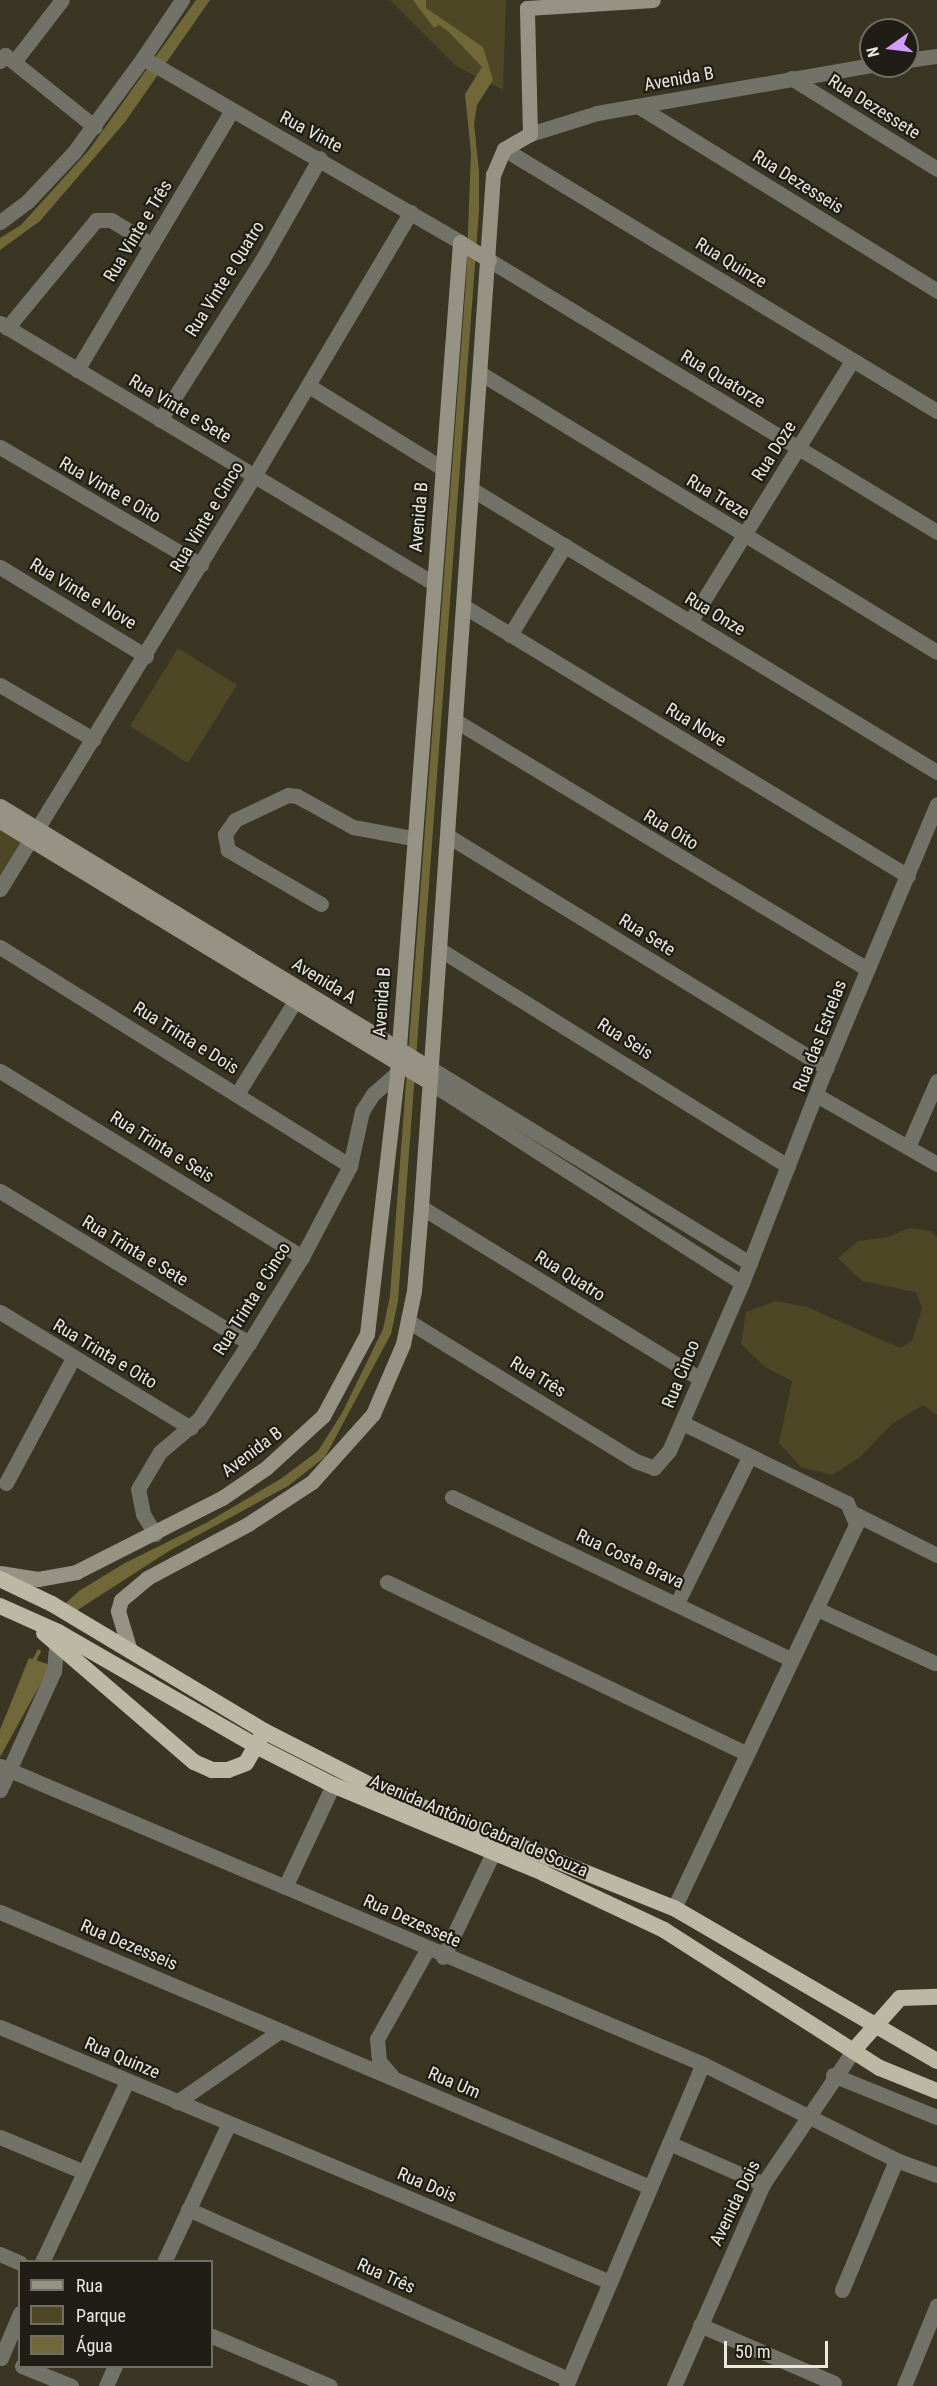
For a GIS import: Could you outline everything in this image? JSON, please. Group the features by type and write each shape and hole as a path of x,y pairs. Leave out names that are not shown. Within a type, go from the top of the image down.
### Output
{"highway":[{"name":"Avenida Antônio Cabral de Souza","path":"0,1580 52,1604 264,1731 380,1790 674,1908 873,2027 937,2061"},
{"path":"0,1606 56,1636 194,1762 212,1770 228,1770 246,1763 264,1731"},
{"name":"Avenida Antônio Cabral de Souza","path":"56,1636 256,1746 333,1785 493,1853 664,1930 880,2068 937,2091"},
{"path":"853,2051 900,1998 937,1997"}],"main road":[{"path":"530,134 526,4 653,0"},
{"name":"Avenida B","path":"504,149 530,134"},
{"path":"130,1651 118,1611 121,1600 147,1578 280,1504 335,1459 373,1413 403,1344 408,1321 421,1207 428,1074 465,607 493,175 504,149"},
{"path":"460,243 489,259"},
{"name":"Avenida B","path":"0,1573 58,1577 76,1572 222,1498 266,1468 305,1436 335,1398 371,1318 398,1060 413,838 460,243"},
{"name":"Avenida A","path":"0,806 33,834 398,1060 428,1074"},
{"name":"Avenida A","path":"0,822 33,834"}],"street":[{"path":"62,0 5,57 95,127"},
{"path":"0,222 28,201 95,127 144,59 182,0"},
{"path":"919,58 937,56"},
{"name":"Rua Vinte","path":"144,59 231,112 320,158 460,243"},
{"name":"Avenida B","path":"530,134 597,113 859,67"},
{"name":"Rua Dezessete","path":"791,78 937,169"},
{"name":"Rua Dezesseis","path":"638,106 937,291"},
{"name":"Rua Vinte e Três","path":"77,370 231,112"},
{"name":"Rua Quinze","path":"504,149 937,411"},
{"name":"Rua Vinte e Quatro","path":"160,420 262,260 320,158"},
{"name":"Rua Vinte e Cinco","path":"0,888 146,656 411,212"},
{"path":"4,326 96,220 111,220 152,245"},
{"name":"Rua Quatorze","path":"489,259 937,532"},
{"name":"Rua Vinte e Sete","path":"4,326 433,583"},
{"name":"Rua Doze","path":"690,622 852,361"},
{"name":"Rua Treze","path":"480,373 937,652"},
{"path":"309,386 442,468"},
{"name":"Rua Vinte e Oito","path":"0,447 201,565"},
{"name":"Rua Onze","path":"473,490 937,772"},
{"path":"510,635 565,545"},
{"name":"Rua Vinte e Nove","path":"0,567 146,656"},
{"name":"Rua Nove","path":"465,607 908,876"},
{"path":"0,685 93,739"},
{"name":"Rua Oito","path":"456,721 867,969"},
{"path":"321,904 228,850 224,841 235,820 288,795 297,796 353,827 413,838"},
{"name":"Rua das Estrelas","path":"741,1283 818,1096 826,1068 937,804"},
{"name":"Rua Sete","path":"448,836 826,1068"},
{"name":"Rua Trinta e Dois","path":"0,947 350,1166"},
{"name":"Rua Seis","path":"439,949 788,1166"},
{"path":"237,1094 298,996"},
{"name":"Rua Trinta e Cinco","path":"154,1534 143,1514 138,1489 160,1452 191,1428 249,1343 302,1257 350,1166 362,1112 398,1060"},
{"name":"Rua Trinta e Seis","path":"0,1071 302,1257"},
{"name":"Avenida A","path":"428,1074 750,1263"},
{"name":"Avenida A","path":"428,1074 741,1283"},
{"path":"908,1147 937,1081"},
{"path":"818,1096 937,1164"},
{"name":"Rua Trinta e Sete","path":"0,1191 249,1343"},
{"name":"Rua Quatro","path":"421,1207 699,1378"},
{"name":"Rua Cinco","path":"647,1466 658,1467 664,1460 741,1283"},
{"name":"Rua Trinta e Oito","path":"0,1312 191,1428"},
{"name":"Rua Três","path":"408,1321 647,1466"},
{"path":"6,1483 73,1358"},
{"path":"674,1908 790,1659 817,1609 856,1524 854,1513 847,1503 682,1423"},
{"path":"677,1603 749,1457"},
{"name":"Rua Costa Brava","path":"452,1497 790,1659"},
{"path":"854,1513 937,1554"},
{"path":"387,1582 747,1754"},
{"path":"817,1609 935,1663"},
{"path":"0,1790 4,1768 54,1671 56,1636"},
{"name":"Rua Dezessete","path":"4,1768 427,1950 703,2064 896,2160 937,2175"},
{"path":"285,1887 333,1785"},
{"path":"444,1957 493,1853"},
{"name":"Rua Dezesseis","path":"0,1912 243,2013"},
{"path":"395,2080 380,2061 377,2039 427,1950"},
{"name":"Rua Um","path":"243,2013 280,2031 650,2187"},
{"name":"Rua Quinze","path":"0,2027 229,2123"},
{"path":"177,2102 280,2031"},
{"name":"Avenida Dois","path":"674,2386 763,2184 833,2075 853,2051"},
{"path":"567,2383 703,2064"},
{"path":"833,2075 937,2117"},
{"path":"43,2260 127,2081"},
{"path":"165,2260 229,2123"},
{"name":"Rua Dois","path":"229,2123 610,2282"},
{"path":"0,2137 84,2172"},
{"path":"669,2143 763,2184"},
{"path":"842,2290 896,2160"},
{"name":"Rua Três","path":"188,2209 567,2383"},
{"path":"0,2254 18,2262"},
{"path":"904,2386 937,2305"},
{"path":"18,2318 1,2358 18,2365"},
{"path":"700,2325 834,2383"},
{"path":"213,2336 330,2386"},
{"path":"26,2368 71,2386"},
{"path":"106,2386 115,2368"}],"green space":[{"path":"390,0 506,0 503,90 456,66"},
{"path":"178,648 237,685 188,763 130,726"},
{"path":"0,821 30,839 0,889"},
{"path":"910,1228 930,1231 937,1237 937,1415 923,1405 892,1424 859,1458 832,1475 801,1467 779,1443 792,1381 765,1367 741,1344 746,1312 776,1301 807,1307 900,1348 912,1341 922,1308 916,1292 862,1281 838,1258 858,1241 888,1237"}],"water":[{"path":"196,0 210,0 125,122 40,221 0,250 0,238 21,225 89,150"},
{"path":"413,0 426,0 426,8 483,47 493,80 477,105 474,124 479,171 479,211 398,1301 391,1334 325,1457 288,1486 169,1551 76,1611 65,1604 79,1591 125,1563 206,1523 282,1478 318,1451 342,1413 383,1329 390,1296 466,282 471,153 465,94 482,67 448,31 439,25 434,28"},
{"path":"29,1658 51,1665 0,1757 0,1730"}],"waterway":[{"path":"33,1663 39,1651"}]}
